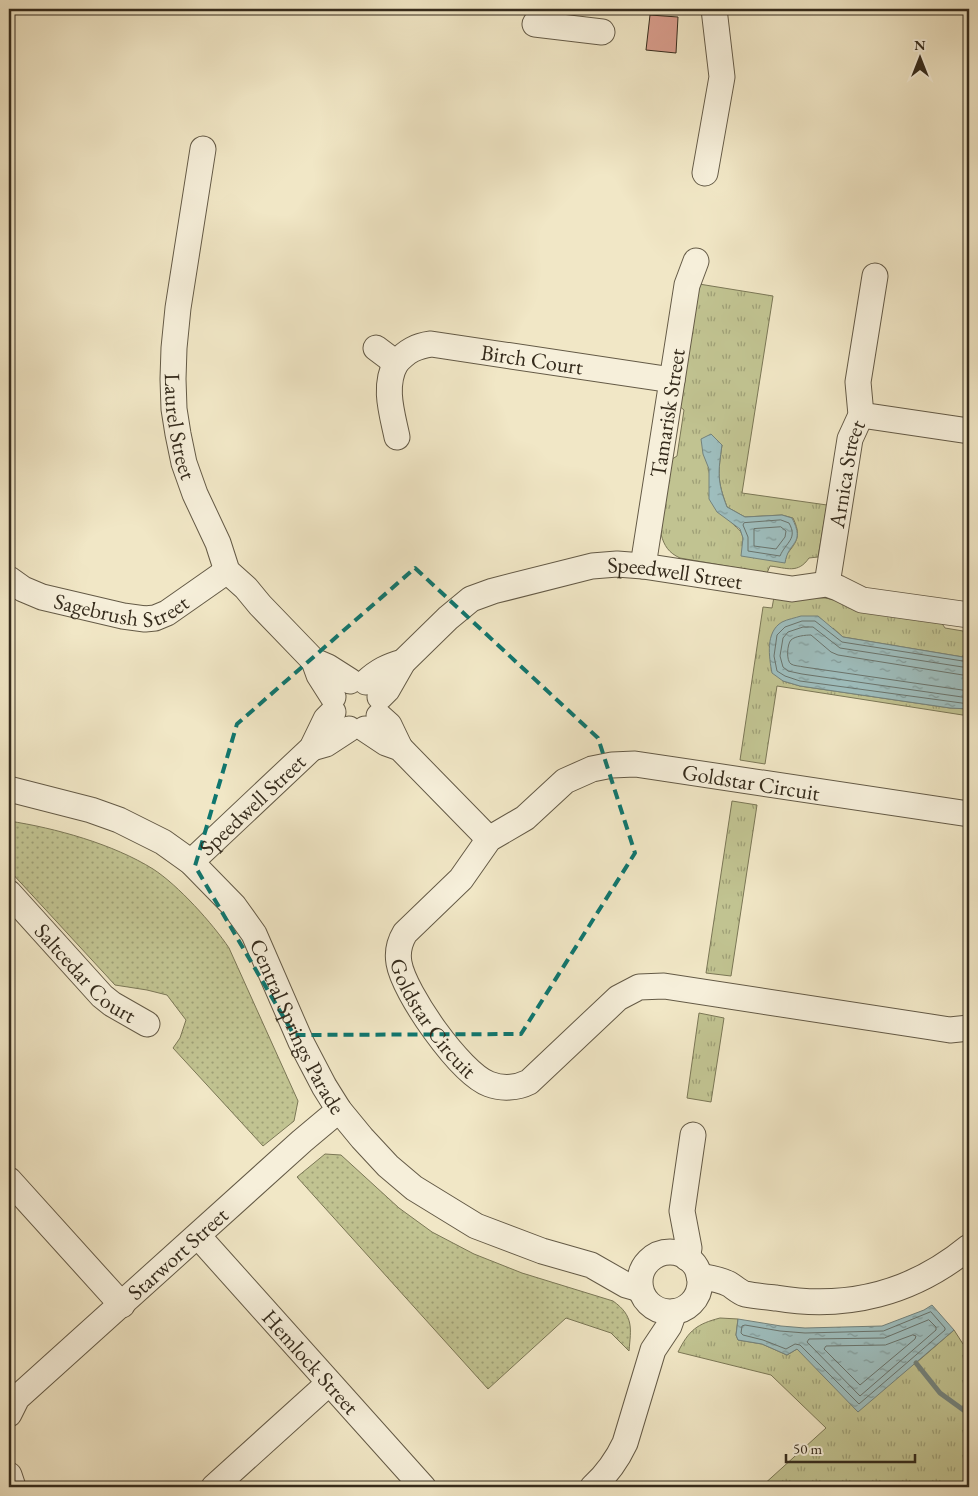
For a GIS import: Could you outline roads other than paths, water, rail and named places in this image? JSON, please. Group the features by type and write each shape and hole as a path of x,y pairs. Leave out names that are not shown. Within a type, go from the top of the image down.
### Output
{"street":[{"path":"545,9 535,24 602,32"},
{"path":"705,173 722,76 714,9"},
{"name":"Laurel Street","path":"203,149 178,308 174,348 174,409 187,471 195,494 218,543 227,571"},
{"name":"Tamarisk Street","path":"643,566 687,285 696,261"},
{"name":"Arnica Street","path":"827,584 850,440 861,415 858,382 875,276"},
{"name":"Birch Court","path":"396,363 411,349 431,344 672,380"},
{"path":"376,348 396,363 392,370 389,389 398,437"},
{"path":"861,415 969,432"},
{"name":"Speedwell Street","path":"191,862 312,748 326,718 387,690 403,662 471,599 592,566 617,564 643,566 792,588 827,584"},
{"path":"227,571 231,577 246,588 314,660 328,667 386,743 400,748 489,840"},
{"name":"Sagebrush Street","path":"9,579 23,589 42,597 145,619 155,618 171,611 227,571"},
{"path":"827,584 862,600 969,615"},
{"name":"Goldstar Circuit","path":"969,814 623,764 592,769 576,775 555,788 525,818 489,840 461,879 405,933 400,941 398,951 398,962 404,978 430,1024 461,1063 476,1077 489,1084 515,1087 529,1082 618,998 639,987 664,986 950,1030 969,1028"},
{"name":"Central Springs Parade","path":"9,789 61,802 119,820 163,842 191,862 234,906 254,934 301,1042 339,1110 388,1166 414,1188 442,1207 476,1226 508,1240 591,1265 636,1262 670,1282 714,1278 744,1294 808,1302 860,1300 881,1294 938,1269 969,1247"},
{"name":"Saltcedar Court","path":"9,893 102,996 112,1004 147,1024"},
{"name":"Starwort Street","path":"12,1404 302,1141 339,1110"},
{"path":"593,1487 610,1470 622,1449 653,1350 649,1335 650,1315 689,1248 682,1211 693,1135"},
{"path":"9,1180 122,1305"},
{"name":"Hemlock Street","path":"198,1236 423,1487"},
{"path":"214,1487 329,1383"},
{"path":"9,1475 13,1487"},
{"path":"9,1485 13,1487"}],"water":[{"path":"711,434 722,445 719,477 727,507 745,517 782,515 792,518 796,527 797,538 789,550 785,563 741,556 743,538 740,529 717,512 709,499 709,469 703,454 701,439"},
{"path":"801,616 818,616 843,637 969,658 969,709 950,708 800,686 783,681 772,673 769,652 771,638 777,626 782,622"},
{"path":"932,1305 954,1330 858,1412 797,1349 787,1355 762,1344 738,1340 736,1335 738,1319 805,1328 882,1326 924,1310"}],"waterway":[{"path":"916,1363 940,1393 969,1414"},
{"path":"963,1487 969,1481"}]}
